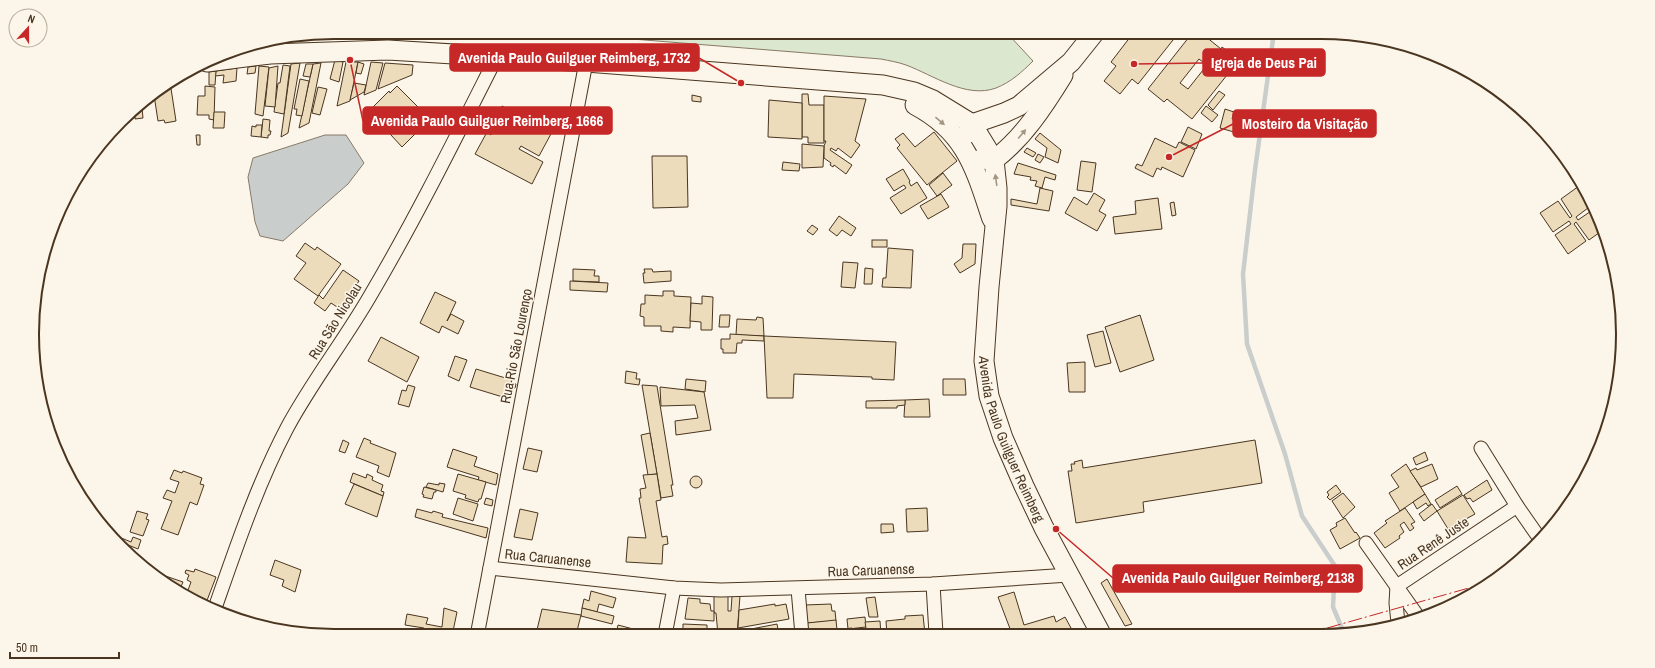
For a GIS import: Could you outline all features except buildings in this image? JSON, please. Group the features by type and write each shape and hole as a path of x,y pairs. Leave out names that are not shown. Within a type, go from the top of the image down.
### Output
{"main road":[{"path":"1070,62 1053,93 1024,132 1008,149 994,160 966,150 972,124 1019,106 1070,62 1089,39"},
{"name":"Avenida Paulo Guilguer Reimberg","path":"225,60 270,54 388,50 586,62 883,85 914,92 933,100 972,124 994,160 997,188 984,361 989,396 1003,438 1024,486 1098,629"},
{"name":"Avenida Paulo Guilguer Reimberg","path":"883,85 932,114 945,125 966,150 995,228"},
{"path":"955,113 994,116"}],"street":[{"name":"Rua São Nicolau","path":"216,605 244,528 286,429 370,296 423,200 497,56"},
{"name":"Rua Rio São Lourenço","path":"478,629 586,62"},
{"path":"1481,448 1517,506 1537,535"},
{"name":"Rua Renê Juste","path":"1398,619 1396,603 1398,586 1517,506"},
{"path":"1366,543 1416,613"},
{"name":"Rua Caruanense","path":"490,568 674,588 721,590 933,584 1069,575"},
{"path":"933,584 936,629"},
{"path":"666,629 674,588"},
{"path":"798,589 801,629"}],"green space":[{"path":"632,39 1013,39 1033,61 1007,83 985,91 961,88 938,80 903,64 881,59"}],"shaded area":[{"path":"325,135 346,135 364,163 348,184 283,241 260,236 255,222 248,177 253,158"}],"waterway":[{"path":"1273,39 1255,170 1243,274 1247,344 1285,454 1302,516 1335,566 1333,607 1342,628"}],"power":[{"path":"1324,629 1470,588"}],"place":[{"name":"Avenida Paulo Guilguer Reimberg, 1666","path":"350,60"},
{"name":"Igreja de Deus Pai","path":"1134,64"},
{"name":"Avenida Paulo Guilguer Reimberg, 1732","path":"741,83"},
{"name":"Mosteiro da Visitação","path":"1169,157"},
{"name":"Avenida Paulo Guilguer Reimberg, 2138","path":"1056,529"}]}
